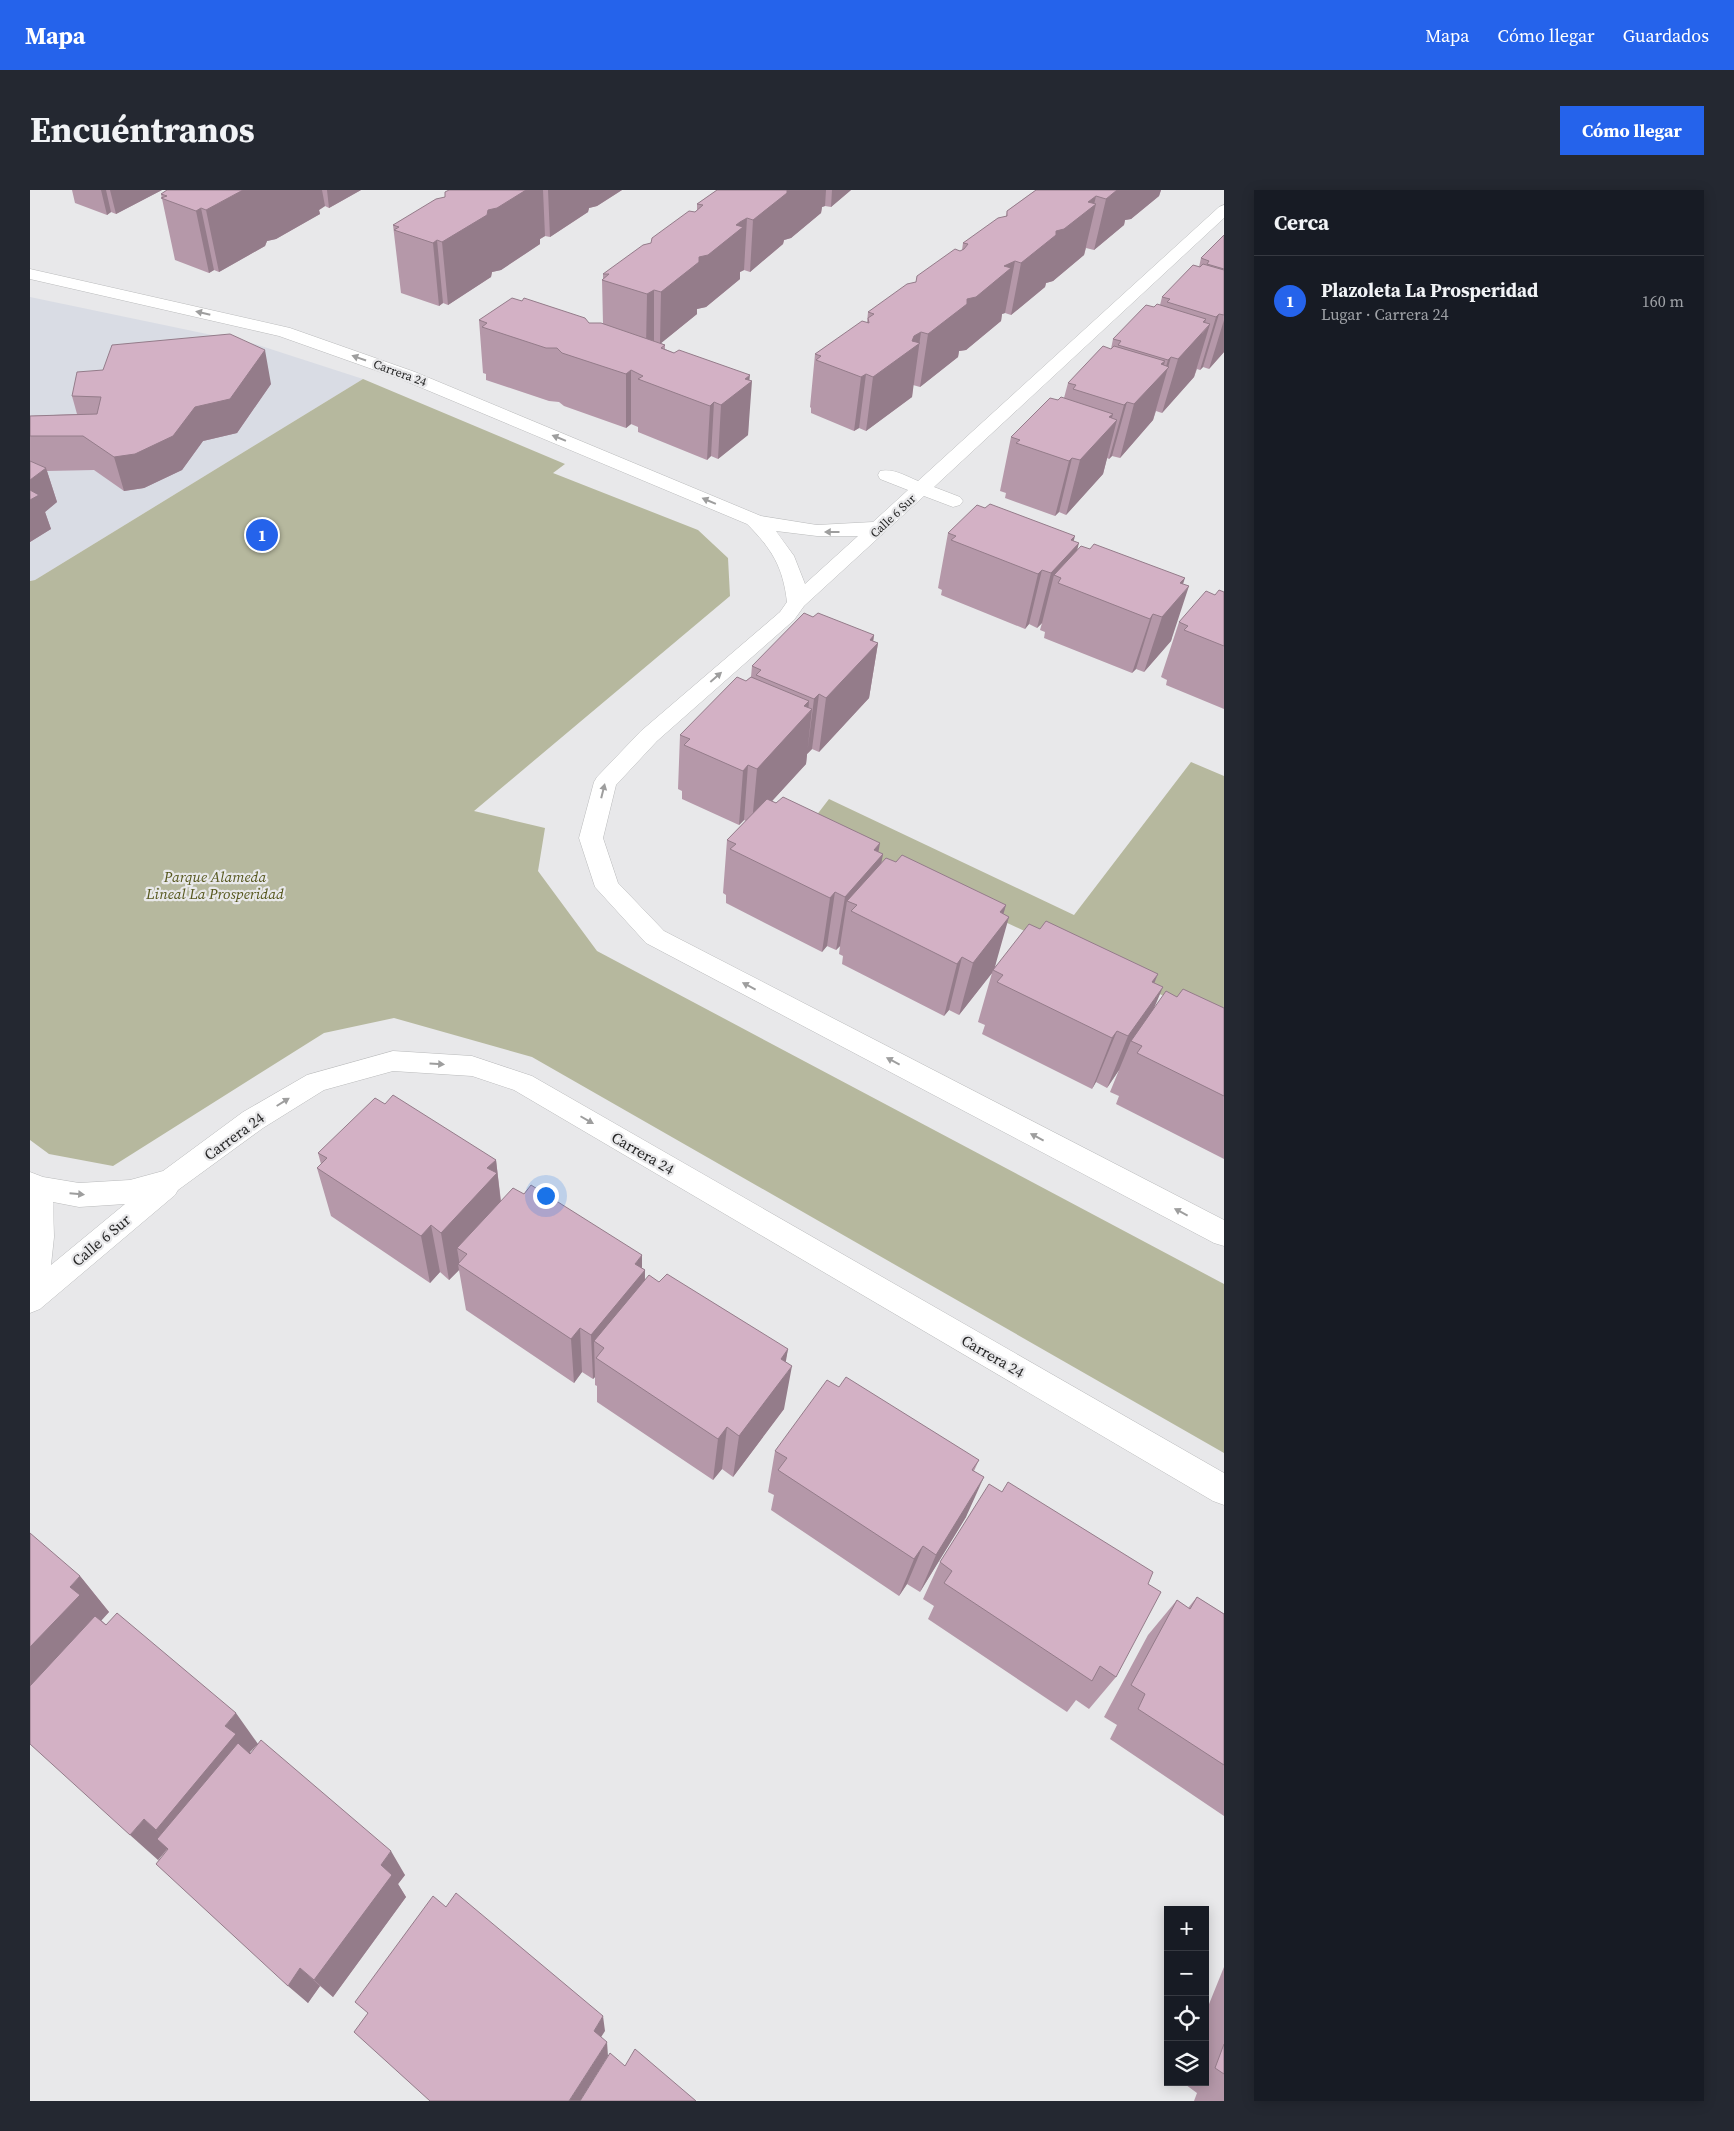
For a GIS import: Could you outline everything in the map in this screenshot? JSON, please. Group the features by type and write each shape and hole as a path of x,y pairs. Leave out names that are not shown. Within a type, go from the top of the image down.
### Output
{"street":[{"name":"Calle 6 Sur","path":"1224,210 880,528 797,602 787,616 649,736 605,782 591,838 607,887 655,937 1224,1234"},
{"path":"34,275 64,267"},
{"name":"Carrera 24","path":"34,275 284,332 409,376 754,520"},
{"path":"886,476 953,501"},
{"path":"754,520 783,528 816,532 849,532 880,528"},
{"path":"754,520 773,538 787,558 795,580 797,602"},
{"name":"Carrera 24","path":"34,1186 79,1195 130,1192 172,1180 253,1120 316,1082 393,1061 472,1066 523,1083 1224,1490"},
{"name":"Calle 6 Sur","path":"30,1300 172,1180"},
{"path":"30,1286 38,1267 42,1226 34,1186"}],"shaded area":[{"path":"30,297 255,344 363,379 35,580 30,581"}],"green space":[{"name":"Parque Alameda Lineal La Prosperidad","path":"363,379 565,464 553,473 698,530 728,558 730,596 474,811 545,828 538,871 597,951 1224,1284 1224,1453 532,1057 394,1018 324,1033 113,1166 49,1154 30,1140 30,581 35,580"},
{"path":"1191,762 1224,776 1224,1024 806,829 829,799 1074,915"}],"building":[{"path":"167,190 243,190 206,210 201,208 196,211 161,198 167,196 161,194"},
{"path":"449,190 526,190 497,208 488,210 487,215 442,242 437,240 433,243 394,230 399,227 393,225 436,199 445,197 445,192"},
{"path":"717,190 787,190 787,193 753,220 747,218 736,225 743,227 708,255 699,257 699,262 661,292 654,290 647,294 602,280 609,274 603,274 643,245 651,243 652,238 689,211 695,212 703,205 697,204"},
{"path":"1036,190 1117,190 1106,199 1096,196 1088,202 1096,204 1064,229 1056,231 1056,235 1021,263 1015,261 1004,266 1011,268 976,297 967,299 967,304 928,334 921,332 914,336 912,341 920,343 873,377 866,374 861,377 816,360 821,356 815,354 862,321 869,323 868,318 874,314 868,312 907,284 916,282 917,276 955,249 960,251 964,249 968,244 963,243 998,218 1007,216 1007,211"},
{"path":"1224,235 1224,269 1207,264 1209,261 1201,258"},
{"path":"1203,264 1224,270 1224,315 1219,314 1216,317 1167,302 1170,299 1162,297 1193,265 1200,267"},
{"path":"512,298 522,301 524,298 585,318 589,323 601,323 665,345 661,348 674,353 679,350 750,375 745,379 752,381 721,405 714,402 710,406 638,379 643,376 631,370 626,374 562,353 557,348 546,348 482,327 487,323 479,320"},
{"path":"1157,304 1206,319 1203,322 1210,324 1178,359 1171,357 1168,360 1118,345 1121,341 1113,339 1146,305 1154,307"},
{"path":"230,334 265,350 230,399 195,407 173,436 135,454 114,457 83,436 30,436 30,416 97,414 101,397 72,396 77,372 103,370 112,345"},
{"path":"1103,346 1111,349 1114,346 1165,361 1161,364 1169,367 1134,404 1127,402 1124,405 1073,389 1076,385 1068,383"},
{"path":"1061,397 1113,414 1109,417 1117,420 1080,460 1072,458 1069,461 1016,443 1020,440 1011,437 1050,398 1058,400"},
{"path":"30,461 46,468 30,480"},
{"path":"30,490 39,495 30,500"},
{"path":"990,504 1075,536 1071,540 1079,543 1051,573 1042,570 1038,574 951,540 956,536 948,533 977,505 985,508"},
{"path":"1094,544 1185,578 1180,583 1189,586 1162,617 1153,614 1150,619 1058,583 1061,578 1054,575 1081,546 1090,549"},
{"path":"1219,590 1224,592 1224,646 1184,630 1188,626 1179,622 1206,591 1215,595"},
{"path":"804,613 813,617 818,613 874,635 870,640 878,643 826,698 819,694 814,699 756,675 761,670 752,666"},
{"path":"737,677 746,681 751,677 809,701 804,706 812,709 757,769 748,765 743,771 684,745 690,739 680,735"},
{"path":"783,797 880,843 874,850 883,854 845,897 835,892 830,898 730,849 736,844 727,840 767,799 776,803"},
{"path":"902,855 1006,905 1000,912 1009,917 973,963 962,957 957,964 851,911 857,905 847,901 886,858 896,862"},
{"path":"1046,921 1158,974 1152,982 1163,987 1128,1036 1117,1031 1112,1038 997,982 1003,975 993,970 1029,924 1040,929"},
{"path":"1183,989 1224,1008 1224,1096 1137,1053 1142,1046 1131,1041 1166,991 1177,997"},
{"path":"393,1095 496,1160 487,1168 497,1173 441,1233 431,1225 421,1236 317,1168 327,1158 318,1153 375,1098 385,1104"},
{"path":"531,1185 642,1255 635,1264 645,1270 591,1335 580,1328 571,1339 458,1264 467,1254 457,1248 513,1188 524,1194"},
{"path":"667,1274 788,1349 781,1359 792,1366 739,1436 727,1427 718,1439 596,1358 604,1348 594,1341 649,1275 659,1282"},
{"path":"846,1377 979,1460 972,1470 984,1477 936,1555 923,1546 914,1559 778,1470 787,1458 775,1451 827,1380 839,1387"},
{"path":"1008,1482 1153,1572 1148,1584 1161,1592 1116,1677 1100,1666 1092,1681 944,1583 952,1571 940,1562 989,1484 1002,1492"},
{"path":"30,1533 80,1576 70,1587 80,1595 30,1647"},
{"path":"1197,1597 1224,1614 1224,1765 1138,1709 1145,1694 1131,1685 1177,1600 1190,1609"},
{"path":"117,1613 236,1713 225,1726 236,1734 156,1830 144,1819 130,1835 30,1744 30,1686 95,1616 106,1625"},
{"path":"261,1740 391,1851 381,1865 392,1875 314,1980 300,1968 288,1986 156,1864 168,1849 157,1839 238,1743 250,1754"},
{"path":"456,1893 603,2016 594,2031 607,2042 569,2101 430,2101 354,2032 368,2013 355,2002 433,1896 446,1907"},
{"path":"1224,2044 1224,2074 1215,2068"},
{"path":"635,2049 696,2101 580,2101 610,2053 625,2066"}],"place":[{"name":"Plazoleta La Prosperidad","path":"262,535"}]}
